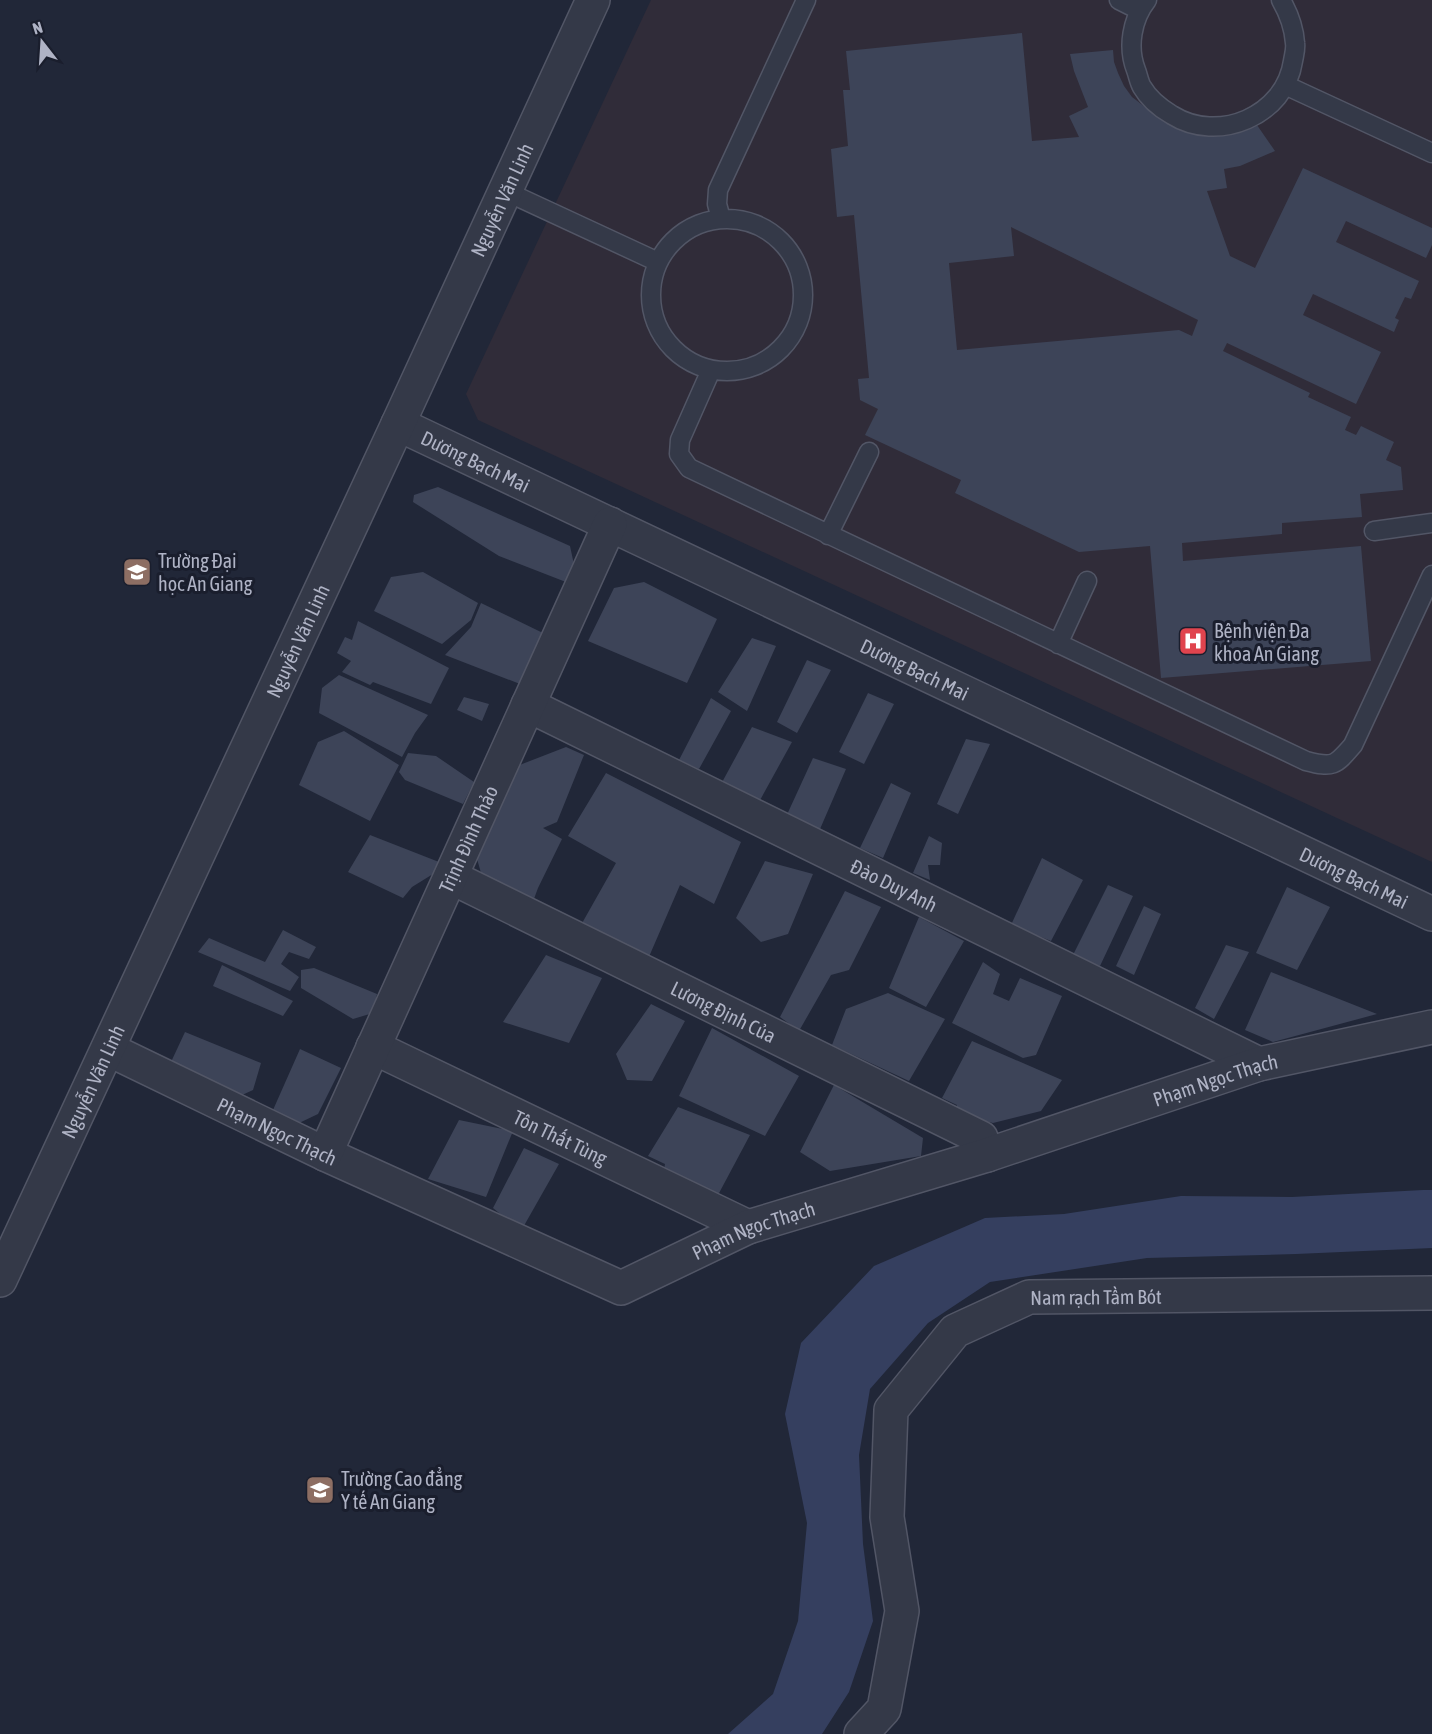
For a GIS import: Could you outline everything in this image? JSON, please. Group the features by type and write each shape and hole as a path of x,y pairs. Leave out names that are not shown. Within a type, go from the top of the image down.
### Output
{"street":[{"name":"Nguyễn Văn Linh","path":"0,1280 593,0"},
{"name":"Dương Bạch Mai","path":"398,424 1432,914"},
{"name":"Trịnh Đình Thảo","path":"325,1154 610,524"},
{"name":"Đào Duy Anh","path":"528,705 1259,1064"},
{"name":"Lương Định Của","path":"451,877 981,1138 987,1155"},
{"name":"Phạm Ngọc Thạch","path":"108,1049 325,1154 621,1288 748,1227 987,1155 1259,1064 1432,1027"},
{"name":"Tôn Thất Tùng","path":"373,1047 748,1227"},
{"name":"Nam rạch Tầm Bót","path":"861,1734 884,1708 902,1611 887,1517 891,1410 955,1331 1029,1297 1432,1293"}],"lane":[{"path":"721,219 717,204 718,190 806,0"},
{"path":"1119,0 1143,5 1132,35 1133,62 1142,87 1159,107 1181,122 1208,128 1234,125 1259,114 1278,96 1285,85 1291,72 1296,45 1291,18 1281,0"},
{"path":"1285,85 1432,153"},
{"path":"505,191 658,262"},
{"path":"721,219 747,222 771,233 789,251 801,274 804,300 797,326 783,347 762,363 737,370 711,369 689,362 671,347 658,328 651,307 651,284 658,262 674,241 695,226 721,219"},
{"path":"711,369 680,440 679,454 689,468 1306,761 1325,766 1339,761 1353,745 1432,575"},
{"path":"828,535 869,452"},
{"path":"1374,531 1432,523"},
{"path":"1058,644 1088,581"}],"shaded area":[{"name":"Bệnh viện Đa khoa An Giang","path":"651,0 1432,0 1432,862 478,420 466,394"}],"water":[{"path":"1432,1190 1432,1248 1147,1258 990,1282 928,1323 870,1389 859,1455 863,1544 873,1621 849,1692 822,1734 728,1734 773,1694 798,1621 807,1523 785,1414 801,1343 874,1266 985,1218 1064,1214 1181,1196 1292,1197"}],"building":[{"path":"1022,33 1032,141 1079,137 1069,116 1088,107 1070,54 1113,50 1118,73 1132,97 1157,116 1174,124 1250,115 1275,151 1240,166 1224,169 1227,188 1207,191 1230,256 1255,268 1303,168 1432,228 1432,245 1426,258 1346,221 1336,242 1419,281 1411,299 1405,297 1395,318 1399,320 1394,332 1313,294 1303,315 1381,352 1356,404 1227,343 1223,351 1310,393 1308,397 1351,417 1345,430 1356,435 1361,426 1394,442 1386,460 1401,467 1403,490 1360,494 1362,517 1282,523 1282,534 1182,543 1183,561 1361,546 1371,661 1161,678 1150,546 1079,552 955,493 961,480 865,435 878,409 860,400 858,379 869,378 854,215 837,217 831,149 848,146 843,90 850,90 846,51","holes":["1011,227 1198,320 1192,336 1179,330 957,350 949,263 1014,256"]},
{"path":"438,487 570,546 576,574 571,584 499,556 413,502 414,495"},
{"path":"423,572 478,603 471,620 442,644 374,611 391,577"},
{"path":"644,582 717,619 687,683 588,641 614,588"},
{"path":"481,603 543,633 520,684 445,655 471,627"},
{"path":"358,621 449,668 431,704 373,682 370,685 342,672 351,661 337,653 345,637 352,640"},
{"path":"752,638 776,646 747,711 718,692"},
{"path":"807,660 831,670 797,733 777,722"},
{"path":"339,675 428,715 402,757 319,713 322,688"},
{"path":"868,693 894,704 864,764 839,752"},
{"path":"464,697 489,704 482,721 457,710"},
{"path":"711,698 731,711 699,769 679,760"},
{"path":"752,727 792,742 759,802 720,786"},
{"path":"344,731 399,765 370,821 299,785 318,742"},
{"path":"966,739 990,744 958,814 937,804"},
{"path":"566,747 584,755 557,822 543,828 562,839 531,907 486,890 477,859 517,766"},
{"path":"408,753 436,756 474,782 463,804 405,780 399,772"},
{"path":"813,758 846,769 817,836 785,819"},
{"path":"606,773 741,842 714,904 680,885 648,959 581,925 616,863 568,836"},
{"path":"891,783 911,793 883,858 860,848"},
{"path":"370,835 439,862 433,874 412,887 403,898 348,872"},
{"path":"929,836 942,843 940,865 928,865 930,880 913,873"},
{"path":"1042,858 1083,880 1051,941 1011,925"},
{"path":"765,861 813,874 788,934 761,942 736,918"},
{"path":"1108,885 1133,896 1100,966 1073,955"},
{"path":"1287,887 1330,907 1297,970 1256,953"},
{"path":"845,891 881,907 849,970 831,975 799,1031 780,1017"},
{"path":"1144,906 1161,914 1134,975 1116,966"},
{"path":"919,917 964,941 926,1007 889,988"},
{"path":"283,930 316,947 309,959 289,952 281,964 299,977 290,991 198,952 209,938 265,962"},
{"path":"1226,945 1249,952 1214,1019 1195,1008"},
{"path":"546,955 602,978 569,1043 503,1022"},
{"path":"983,962 1000,974 993,994 1009,1001 1020,978 1062,996 1036,1055 1023,1058 952,1023"},
{"path":"222,965 293,1001 283,1016 213,986"},
{"path":"314,968 377,994 373,1013 353,1019 301,988 301,970"},
{"path":"1271,972 1377,1014 1273,1042 1245,1030"},
{"path":"888,993 945,1019 909,1081 832,1045 846,1009"},
{"path":"651,1004 685,1021 652,1081 627,1080 616,1054"},
{"path":"712,1028 799,1076 765,1136 679,1096"},
{"path":"185,1032 261,1063 253,1090 229,1101 171,1062"},
{"path":"972,1041 1062,1080 1041,1111 993,1123 954,1113 957,1105 942,1098"},
{"path":"300,1049 341,1068 318,1114 297,1124 273,1110"},
{"path":"834,1085 923,1138 921,1156 830,1171 800,1152"},
{"path":"678,1107 750,1135 718,1195 663,1175 665,1164 648,1156"},
{"path":"459,1120 513,1131 486,1197 428,1179"},
{"path":"524,1148 559,1164 521,1231 493,1208"}],"place":[{"name":"Trường Đại học An Giang","path":"137,572"},
{"name":"Bệnh viện Đa khoa An Giang","path":"1193,641"},
{"name":"Trường Cao đẳng Y tế An Giang","path":"320,1490"}]}
